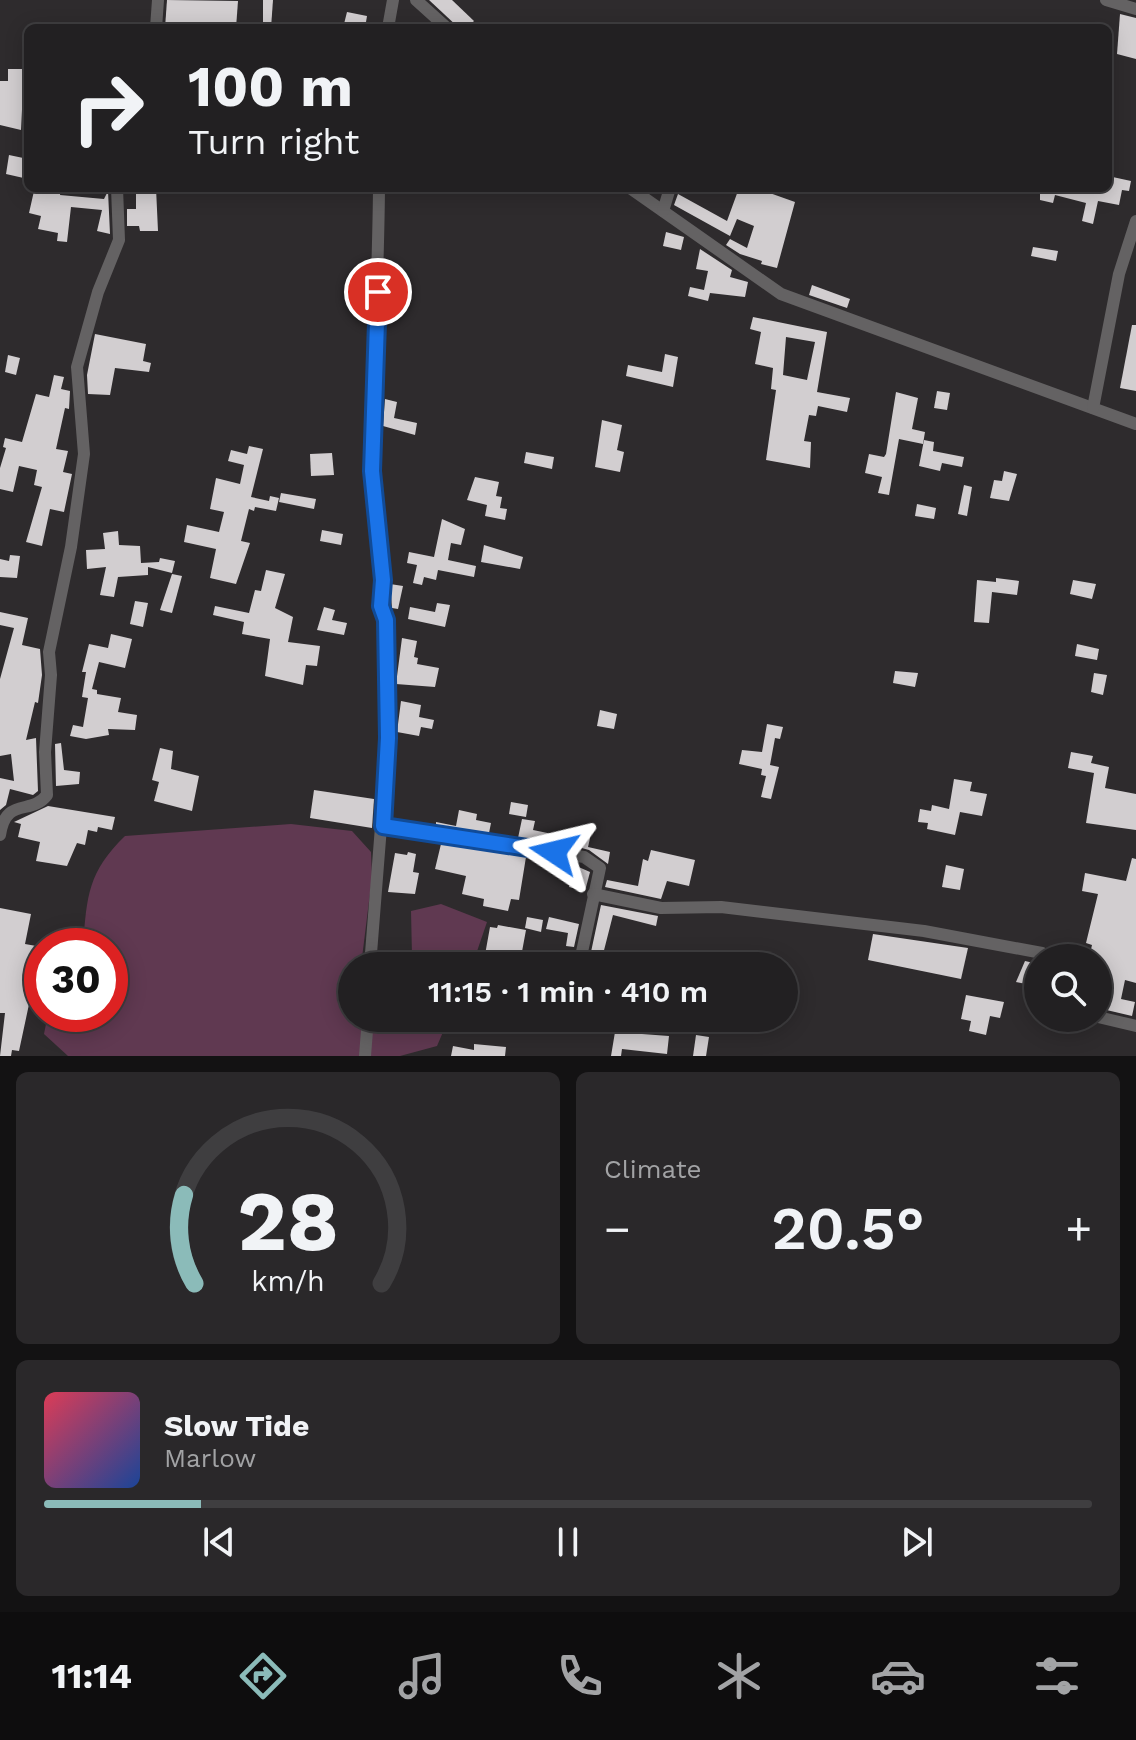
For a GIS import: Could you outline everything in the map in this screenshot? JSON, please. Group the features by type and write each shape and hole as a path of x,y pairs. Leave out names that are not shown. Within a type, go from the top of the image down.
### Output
{"street":[{"path":"156,24 158,0"},
{"path":"389,24 393,0"},
{"path":"416,0 443,24"},
{"path":"1106,0 1136,9"},
{"path":"0,835 2,822 12,809 37,803 47,795 45,752 51,675 49,652 71,547 84,454 77,367 98,292 119,240 117,192"},
{"path":"371,952 388,738 386,620 381,606 383,580 372,471 379,192"},
{"path":"636,192 781,294 1136,424"},
{"path":"663,211 669,192"},
{"path":"1093,408 1119,274 1136,221"},
{"path":"383,826 584,857 600,868 582,952"},
{"path":"593,894 661,908 721,907 924,931 1024,949"},
{"path":"1112,1020 1136,1026"},
{"path":"365,1056 367,1032"}],"shaded area":[{"path":"291,824 352,831 371,852 372,877 363,952 338,952 338,1032 443,1032 437,1046 400,1056 68,1056 44,1032 128,1032 128,928 84,928 88,898 97,873 103,861 125,836"},
{"path":"441,904 487,922 477,952 412,952 411,911"}],"building":[{"path":"167,0 238,1 236,24 165,24"},
{"path":"263,0 273,0 271,24 263,24"},
{"path":"429,0 452,0 474,21 471,24 455,24"},
{"path":"347,12 367,16 366,24 344,24"},
{"path":"1120,14 1136,18 1136,59 1117,54"},
{"path":"8,69 24,69 21,130 0,125 0,81 8,81"},
{"path":"9,155 24,158 24,178 6,174"},
{"path":"1112,177 1131,181 1129,191 1122,190 1119,205 1098,201 1093,224 1082,221 1086,203 1055,195 1053,203 1040,200 1040,192 1112,192"},
{"path":"34,192 60,192 60,195 104,199 108,192 110,234 97,231 102,210 71,207 67,242 57,241 58,233 38,229 41,216 29,213"},
{"path":"136,192 156,192 158,231 140,231 139,226 127,226 127,209 136,209"},
{"path":"738,192 767,192 795,202 777,268 761,264 762,261 740,254 726,245 730,239 747,248 754,226 737,219 730,236 674,205 678,194 727,221"},
{"path":"666,232 684,237 681,250 663,246"},
{"path":"1033,247 1058,251 1056,261 1031,256"},
{"path":"700,249 732,270 730,277 748,282 745,297 710,293 708,301 688,296 690,287 704,290 708,271 696,269"},
{"path":"812,285 850,299 847,308 809,295"},
{"path":"753,317 827,332 817,392 850,398 847,412 818,406 816,416 809,415 804,441 811,442 810,468 766,460 776,390 771,389 773,368 755,364 761,332 750,329","holes":["786,337 815,342 807,380 783,375"]},
{"path":"1132,325 1136,325 1136,391 1120,388"},
{"path":"95,334 146,344 143,361 151,363 149,372 115,368 110,395 88,394 87,375"},
{"path":"665,354 678,357 673,387 626,376 628,365 662,372"},
{"path":"8,355 20,358 16,375 5,372"},
{"path":"54,375 64,377 61,389 70,391 69,409 65,408 56,449 68,451 63,472 72,474 64,512 50,509 42,546 26,542 42,487 34,485 37,470 19,466 13,492 0,489 0,468 6,448 3,447 5,438 22,442 36,394 49,397"},
{"path":"937,391 950,393 947,410 934,408"},
{"path":"896,392 918,398 912,429 925,432 923,444 899,439 889,495 878,493 882,477 865,473 869,454 884,457 886,454"},
{"path":"385,399 397,402 394,418 417,423 415,435 383,426"},
{"path":"602,420 622,425 617,450 624,452 620,472 595,467"},
{"path":"924,440 934,442 933,451 964,457 962,467 942,463 940,471 919,466"},
{"path":"249,446 263,449 251,497 269,501 270,496 279,498 276,511 255,507 254,511 249,509 241,541 250,543 236,584 210,578 216,549 184,542 187,525 219,532 224,512 210,509 216,478 240,484 244,465 228,461 231,450 247,454"},
{"path":"526,452 554,457 552,469 524,463"},
{"path":"332,453 334,475 311,476 310,454"},
{"path":"1004,471 1017,474 1009,501 990,498 994,480 1002,481"},
{"path":"475,477 499,482 496,496 502,497 500,508 507,509 505,520 485,516 487,505 467,500"},
{"path":"964,485 972,487 967,516 958,514"},
{"path":"281,493 316,499 314,509 279,502"},
{"path":"917,504 936,508 934,519 915,516"},
{"path":"442,519 465,529 461,545 451,543 448,560 476,566 474,577 438,570 436,580 424,577 422,585 413,583 417,565 407,563 409,552 434,557"},
{"path":"322,530 343,534 341,545 320,541"},
{"path":"118,531 119,545 140,546 141,563 159,562 160,558 175,561 172,573 148,567 148,575 118,577 114,597 100,595 106,567 87,569 86,550 105,549 103,533"},
{"path":"484,545 523,557 520,569 481,562"},
{"path":"10,555 20,556 17,578 0,577 0,559 9,561"},
{"path":"266,570 285,574 275,608 293,617 288,642 320,646 317,666 306,665 303,685 265,676 270,639 242,634 244,622 213,615 215,606 249,613 255,590 261,591"},
{"path":"172,574 182,576 172,613 160,610"},
{"path":"996,578 1019,581 1017,595 992,592 989,623 974,622 977,580 996,582"},
{"path":"1073,580 1096,584 1092,599 1070,594"},
{"path":"390,584 403,586 398,609 392,608"},
{"path":"135,601 148,603 143,627 130,624"},
{"path":"437,603 450,605 445,627 408,619 410,607 435,612"},
{"path":"324,607 335,610 332,620 347,623 344,635 317,630"},
{"path":"0,612 28,618 22,645 40,649 42,675 38,703 35,702 26,740 36,738 38,791 33,795 10,789 6,805 0,810 0,778 14,781 11,754 0,756 0,679 14,628 0,625"},
{"path":"111,634 132,639 125,668 99,662 92,689 97,690 97,694 121,698 118,712 137,715 135,730 108,729 109,735 86,739 70,736 73,725 83,727 88,698 82,697 86,672 82,672 89,644 108,648"},
{"path":"402,638 417,641 414,657 418,658 417,664 439,668 435,687 396,684"},
{"path":"1077,644 1099,649 1097,660 1075,656"},
{"path":"895,671 918,673 915,687 893,683"},
{"path":"1094,673 1107,675 1103,695 1091,692"},
{"path":"401,701 421,705 419,717 434,720 432,729 421,727 419,736 397,732"},
{"path":"600,710 617,714 614,729 597,726"},
{"path":"767,724 783,727 780,739 775,738 770,765 779,767 771,799 761,797 766,776 761,775 762,769 739,764 742,750 762,752"},
{"path":"61,743 64,770 80,772 79,784 56,786 55,744"},
{"path":"160,748 173,751 171,769 199,776 192,811 154,801 159,782 152,780"},
{"path":"1071,752 1093,756 1091,763 1109,767 1105,788 1136,794 1136,830 1086,823 1094,773 1068,768"},
{"path":"954,779 972,782 970,791 987,794 982,816 960,812 955,835 927,829 928,823 918,822 920,809 931,811 932,805 949,809"},
{"path":"314,790 374,799 372,828 310,818"},
{"path":"511,802 528,805 526,817 509,814"},
{"path":"48,806 115,817 112,830 98,827 97,832 88,830 85,845 77,843 67,866 36,861 40,842 18,837 21,824 14,822"},
{"path":"459,810 477,814 476,820 491,823 489,833 436,825 436,822 456,826"},
{"path":"522,819 535,821 533,830 562,836 560,844 518,838"},
{"path":"581,832 591,834 588,847 610,852 608,864 589,850 578,847"},
{"path":"441,844 526,857 519,900 511,899 508,911 483,906 484,899 462,894 466,876 435,869"},
{"path":"651,850 695,860 689,886 667,881 661,899 605,887 607,880 638,886 643,859 648,861"},
{"path":"408,852 416,854 413,872 419,873 415,894 388,892 395,853 407,855"},
{"path":"1132,858 1136,859 1136,983 1125,980 1121,999 1135,1002 1132,1016 1112,1011 1112,944 1086,943 1098,894 1082,891 1085,873 1126,881"},
{"path":"574,865 590,872 585,891 569,887"},
{"path":"946,865 964,869 960,890 942,887"},
{"path":"601,905 658,916 656,926 613,915 604,952 591,952"},
{"path":"0,908 31,914 28,928 24,928 24,1028 19,1051 12,1050 11,1056 0,1056 5,1013 0,1013"},
{"path":"527,917 543,920 541,932 525,928"},
{"path":"549,917 579,924 574,947 566,946 568,933 546,929"},
{"path":"498,925 526,930 522,952 486,952 490,927 497,928"},
{"path":"873,934 968,948 961,979 868,960"},
{"path":"1024,963 1024,984 1016,982"},
{"path":"966,995 1004,1002 1000,1018 990,1016 986,1035 969,1031 971,1021 961,1019"},
{"path":"615,1032 669,1036 667,1054 622,1049 621,1056 611,1056"},
{"path":"696,1035 709,1037 706,1056 693,1056"},
{"path":"474,1044 506,1047 505,1056 451,1056 453,1046 474,1050"}],"route":[{"path":"378,292 372,471 383,580 381,606 386,620 388,738 383,826 554,852"}]}
